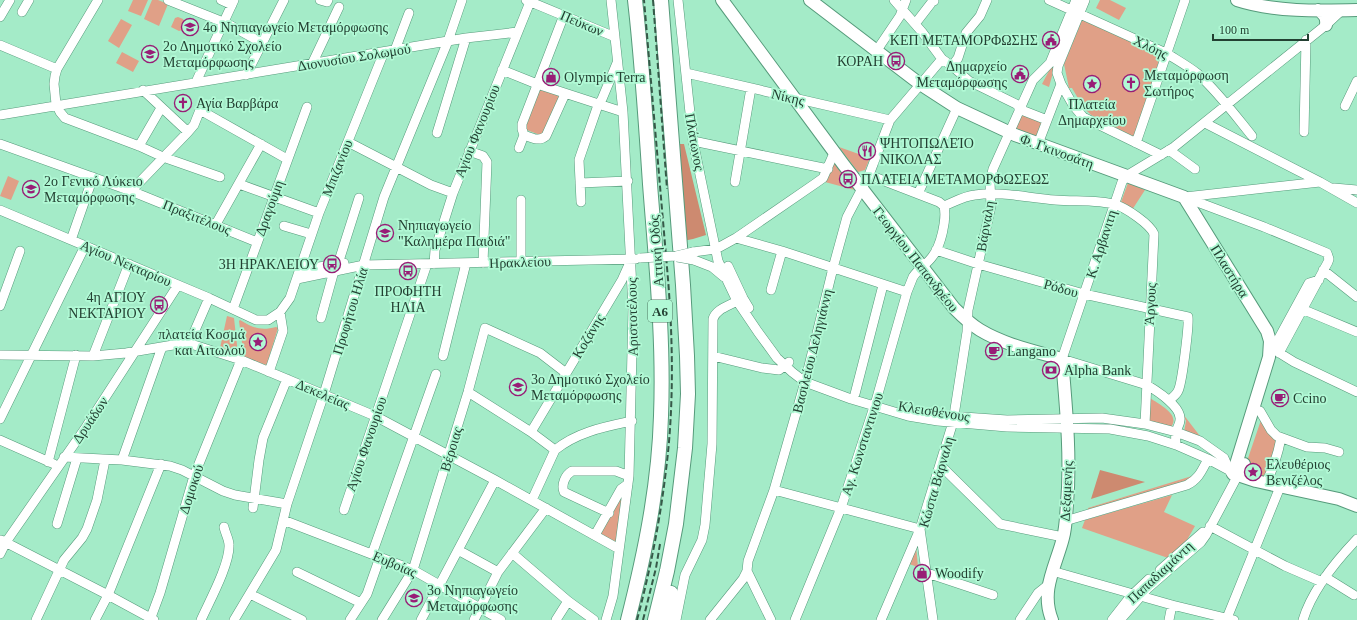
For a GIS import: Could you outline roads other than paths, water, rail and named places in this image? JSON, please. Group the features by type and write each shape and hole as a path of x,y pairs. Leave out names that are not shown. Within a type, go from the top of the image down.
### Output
{"highway":[{"name":"Αττική Οδός","path":"628,620 639,577 650,520 661,418 662,362 658,287 635,0"},
{"name":"Αττική Οδός","path":"655,620 667,571 676,524 685,448 688,394 683,285 661,0"},
{"path":"666,620 687,500 688,479 685,448"}],"main road":[{"name":"Γεωργίου Παπανδρέου","path":"722,0 796,99 834,153 954,308 967,321 980,330 1006,343 1062,358"},
{"name":"Φ. Γκινοσάτη","path":"810,0 920,84 957,108 1009,133 1184,197"},
{"path":"1244,1 1265,6 1318,10 1352,10"},
{"path":"1318,10 1326,16 1326,25"},
{"name":"Πλαστήρα","path":"1184,197 1265,328 1274,350"},
{"name":"Παπαδιαμάντη","path":"1233,474 1245,462 1269,357 1274,350"},
{"name":"Δεξαμενής","path":"1050,618 1047,599 1048,585 1063,537 1069,479 1068,423 1062,358"},
{"path":"1233,474 1280,487 1339,498 1357,506"}],"street":[{"path":"0,17 10,0"},
{"path":"22,12 29,0"},
{"path":"98,0 57,69 54,84 56,104 60,112 65,118 139,146 163,157 220,177"},
{"path":"168,0 228,24 262,43"},
{"path":"196,82 233,2 221,0"},
{"path":"246,75 284,0"},
{"name":"Προφήτου Ηλία","path":"234,620 276,550 287,504 324,394 384,197 448,41 462,0"},
{"name":"Αριστοτέλους","path":"606,620 613,596 629,480 632,421 633,309 636,259 628,181 624,112 611,0"},
{"name":"Πλάτωνος","path":"678,0 693,141 718,261 727,280"},
{"path":"894,0 915,24 942,60 952,66 973,84 1016,104 1024,111 1047,120"},
{"path":"877,50 900,16 906,0"},
{"path":"952,66 958,58 966,33 980,16 987,0"},
{"name":"Χλόης","path":"1049,0 1166,53 1198,74 1228,105 1252,136"},
{"path":"1076,0 1075,12 1054,64 1061,84 1073,105 1083,117 1136,143 1165,152 1195,169"},
{"path":"1075,12 1085,0"},
{"path":"1136,143 1185,0"},
{"name":"Πεύκων","path":"528,1 615,37"},
{"name":"Αγίου Φανουρίου","path":"344,510 375,416 431,264 453,193 518,32 528,1"},
{"path":"915,24 934,1"},
{"path":"312,64 339,7"},
{"path":"1126,176 1165,152 1204,124 1306,40 1326,25 1352,10"},
{"path":"395,50 409,13"},
{"path":"519,148 524,135 522,124 564,15"},
{"name":"Διονυσίου Σολωμού","path":"0,115 56,104 246,75 466,38 518,32"},
{"path":"437,133 466,38"},
{"path":"1304,132 1306,40"},
{"path":"0,45 57,69"},
{"name":"Μπιζανίου","path":"279,310 288,303 319,213 384,52"},
{"name":"Βασιλείου Δεληγιάννη","path":"710,620 743,579 747,571 748,561 774,490 806,379 832,268 847,217 869,175 890,120 942,60"},
{"path":"581,202 581,154 599,104 618,62"},
{"name":"Βάρναλη","path":"967,321 968,310 991,206 990,182 993,169 1033,80 1054,64"},
{"path":"502,70 565,94 624,112"},
{"name":"Νίκης","path":"686,74 890,120"},
{"path":"1345,106 1357,81"},
{"path":"1038,144 1061,84"},
{"path":"735,182 751,88"},
{"path":"143,90 188,132"},
{"path":"524,135 540,140 546,136 565,94"},
{"name":"Δραγούμη","path":"233,309 307,107"},
{"path":"139,146 161,108"},
{"path":"918,194 957,108"},
{"path":"131,191 194,125 200,110 287,159"},
{"path":"1204,124 1334,188 1357,203"},
{"path":"693,141 828,169"},
{"path":"348,142 431,185 453,193"},
{"name":"Πραξιτέλους","path":"0,144 131,191 216,224 257,242"},
{"path":"216,224 261,144"},
{"path":"469,151 483,156 487,162 482,263"},
{"path":"694,256 716,249 736,238 823,178 834,153"},
{"path":"869,175 939,202 944,206 962,198 997,193 1056,201 1103,202 1114,204"},
{"name":"Κ. Αρβανιτη","path":"1062,358 1114,204 1122,182 1126,176"},
{"path":"71,240 93,177"},
{"path":"580,183 628,181"},
{"path":"1184,197 1320,182"},
{"path":"239,184 319,213"},
{"path":"1334,188 1357,190"},
{"name":"Φ. Γκινοσάτη","path":"1184,197 1324,251 1328,255"},
{"path":"321,318 358,198"},
{"path":"521,200 521,262"},
{"name":"Άργους","path":"1114,204 1122,207 1148,226 1154,234 1149,309 1145,424"},
{"name":"Αγ. Κωνσταντινιου","path":"795,620 841,508 876,403 907,292 914,277 933,257 936,250 945,224 946,214 944,206"},
{"name":"Αγίου Νεκταρίου","path":"1,213 71,240 210,298 258,321 268,320 279,310"},
{"path":"284,226 311,234"},
{"path":"736,238 782,251 907,292"},
{"path":"0,419 85,246"},
{"name":"Κλεισθένους","path":"716,249 725,260 743,298 787,364"},
{"name":"Ρόδου","path":"936,250 978,264 1084,294 1188,317 1178,392 1169,400"},
{"path":"0,306 20,251"},
{"path":"771,290 782,251"},
{"name":"Παπαδιαμάντη","path":"1274,350 1299,308 1309,283 1318,280 1328,262 1328,255"},
{"path":"694,256 712,267 727,280"},
{"name":"Ηρακλείου","path":"297,278 336,267 364,265 636,259 694,256"},
{"name":"Κοζάνης","path":"531,432 636,259"},
{"path":"443,356 466,263"},
{"path":"94,356 129,264"},
{"path":"1323,270 1357,296"},
{"name":"Κλεισθένους","path":"727,280 737,301 758,332 787,364 806,379 876,403 954,419 1007,424 1068,423 1102,418 1145,424 1176,432 1200,442 1224,458 1233,474"},
{"name":"Δρυάδων","path":"0,554 3,540 86,427 178,285"},
{"path":"855,394 883,285"},
{"path":"189,344 210,298"},
{"path":"676,620 685,575 702,540 705,525 712,451 714,319 718,311 737,301"},
{"path":"1299,308 1357,332"},
{"path":"269,372 283,331 279,310"},
{"name":"Κώστα Βάρναλη","path":"933,620 920,529 954,419 967,321"},
{"name":"Βέροιας","path":"382,620 413,570 449,456 485,328 540,353 566,373"},
{"name":"Δεκελείας","path":"0,355 32,354 94,356 179,344 189,344 241,360 375,416 619,548"},
{"path":"122,460 162,347"},
{"path":"1274,350 1294,362 1357,392"},
{"path":"48,462 76,355"},
{"path":"713,356 762,368 779,370 787,364"},
{"name":"Γεωργίου Παπανδρέου","path":"1062,358 1147,385 1169,400 1180,416 1180,422 1176,432 1176,445"},
{"name":"Δομοκού","path":"152,619 194,476 241,360"},
{"path":"350,620 367,594 376,556 436,374"},
{"path":"253,508 263,438 287,379"},
{"name":"Κλεισθένους","path":"806,379 855,394 876,403"},
{"path":"468,392 531,432 555,450"},
{"path":"1258,406 1271,430 1281,438 1307,447 1332,449 1339,452"},
{"path":"532,500 555,450 575,437 602,428 632,421"},
{"name":"Κλεισθένους","path":"1068,423 1148,436 1176,445 1208,459 1233,474"},
{"path":"1266,483 1276,459 1281,438"},
{"path":"0,440 58,466"},
{"path":"64,457 161,464 182,470 223,491 235,495 287,504"},
{"path":"57,524 77,458"},
{"path":"1065,521 1194,482 1200,475 1208,459"},
{"path":"36,620 64,560 82,538 87,529 96,505 105,460"},
{"path":"95,620 108,594 161,464"},
{"path":"940,464 1000,524 1063,537"},
{"path":"594,535 609,513 621,489 629,480 616,471 572,471 567,476 562,485 564,492 609,513"},
{"name":"Παπαδιαμάντη","path":"1112,620 1138,594 1194,549 1206,535 1233,474"},
{"path":"421,620 495,480"},
{"path":"1052,571 1230,619 1254,549 1280,487"},
{"path":"774,490 920,529 881,620"},
{"path":"474,620 498,572 546,508"},
{"name":"Ευβοίας","path":"283,520 413,570 501,620"},
{"path":"1210,526 1285,566 1324,580 1354,595"},
{"path":"200,620 216,589 226,559 229,546 224,527"},
{"path":"1303,620 1313,597 1324,580 1357,539"},
{"path":"3,540 108,594 152,619"},
{"path":"458,550 498,572"},
{"path":"512,553 568,601 594,620"},
{"path":"747,571 771,620"},
{"path":"297,572 361,603"},
{"path":"927,573 993,595"},
{"path":"1020,620 1038,593 1048,585"},
{"path":"250,594 284,616 302,620"},
{"name":"Παπαδιαμάντη","path":"1120,620 1138,594"},
{"path":"556,620 568,601"},
{"path":"1169,620 1172,604"}],"railway":[{"path":"637,620 654,546 664,489 669,446 672,374 668,279 644,0"},
{"path":"653,0 667,189"},
{"path":"643,620 656,568 660,544"}],"place":[{"name":"4ο Νηπιαγωγείο Μεταμόρφωσης","path":"190,27"},
{"name":"ΚΕΠ ΜΕΤΑΜΟΡΦΩΣΗΣ","path":"1051,40"},
{"name":"2ο Δημοτικό Σχολείο Μεταμόρφωσης","path":"150,54"},
{"name":"ΚΟΡΑΗ","path":"896,61"},
{"name":"Δημαρχείο Μεταμόρφωσης","path":"1020,74"},
{"name":"Olympic Terra","path":"551,77"},
{"name":"Μεταμόρφωση Σωτήρος","path":"1131,83"},
{"name":"Πλατεία Δημαρχείου","path":"1092,84"},
{"name":"Αγία Βαρβάρα","path":"183,103"},
{"name":"ΨΗΤΟΠΩΛΕΊΟ ΝΙΚΟΛΑΣ","path":"867,151"},
{"name":"ΠΛΑΤΕΙΑ ΜΕΤΑΜΟΡΦΩΣΕΩΣ","path":"848,179"},
{"name":"2ο Γενικό Λύκειο Μεταμόρφωσης","path":"31,189"},
{"name":"Νηπιαγωγείο \"Καλημέρα Παιδιά\"","path":"385,233"},
{"name":"3Η ΗΡΑΚΛΕΙΟΥ","path":"332,264"},
{"name":"ΠΡΟΦΗΤΗ ΗΛΙΑ","path":"408,271"},
{"name":"4η ΑΓΙΟΥ ΝΕΚΤΑΡΙΟΥ","path":"159,305"},
{"name":"πλατεία Κοσμά και Αιτωλού","path":"258,342"},
{"name":"Langano","path":"994,351"},
{"name":"Alpha Bank","path":"1051,370"},
{"name":"3ο Δημοτικό Σχολείο Μεταμόρφωσης","path":"518,387"},
{"name":"Ccino","path":"1280,398"},
{"name":"Ελευθέριος Βενιζέλος","path":"1253,472"},
{"name":"Woodify","path":"922,573"},
{"name":"3ο Νηπιαγωγείο Μεταμόρφωσης","path":"414,598"}]}
